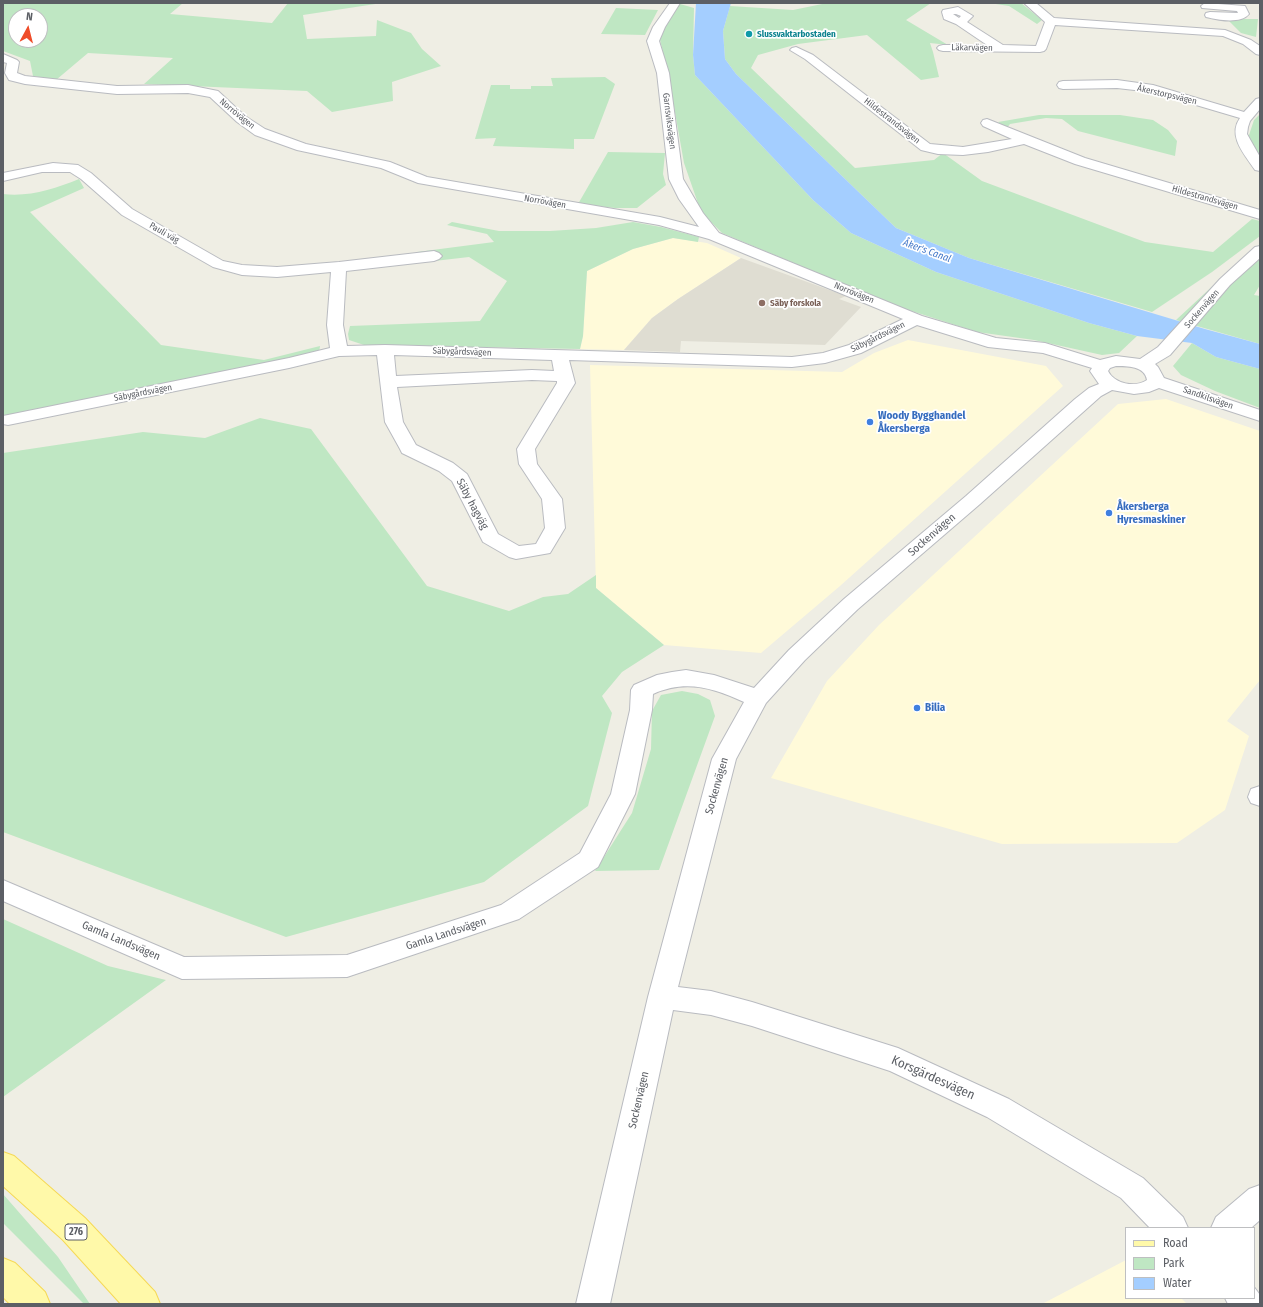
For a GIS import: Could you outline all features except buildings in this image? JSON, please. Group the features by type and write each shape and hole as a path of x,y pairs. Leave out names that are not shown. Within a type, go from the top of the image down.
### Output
{"main road":[{"name":"276","path":"3,1166 74,1229 143,1304"},
{"path":"3,1274 33,1304"}],"street":[{"name":"Garnsviksvägen","path":"675,3 659,27 653,41 663,73 676,179 697,216 714,236"},
{"path":"1029,3 1051,21 1225,33 1247,42 1260,52"},
{"path":"1207,8 1225,33"},
{"name":"Läkarvägen","path":"943,48 1040,49 1051,21"},
{"name":"Läkarvägen","path":"960,22 1001,49"},
{"name":"Hildestrandsvägen","path":"796,50 809,57 926,147 945,151 996,147 1025,140"},
{"name":"Norrövägen","path":"3,57 13,62 11,73 13,77 25,80 101,89 188,89 214,94 241,119 260,132 302,147 386,165 424,180 442,184 660,221 714,236 916,319 994,343 1045,348 1107,375 1127,388 1139,389 1148,387 1156,381"},
{"name":"Åkerstorpsvägen","path":"1063,85 1117,84 1153,89 1246,116"},
{"path":"1260,102 1246,116 1241,124 1240,134 1260,168"},
{"name":"Hildestrandsvägen","path":"986,123 1080,161 1256,213"},
{"name":"Pauli väg","path":"3,177 53,167 78,170 117,206 218,264 242,270 271,272 339,267 434,256"},
{"path":"1256,213 1260,202"},
{"name":"Sockenvägen","path":"593,1301 662,997 724,759 757,699 797,655 851,604 973,500 1080,403 1095,392 1107,375 1108,363 1116,361 1133,362 1142,365 1164,351 1224,282 1260,250"},
{"path":"339,267 335,326 339,351"},
{"name":"Säbygårdsvägen","path":"8,420 289,363 339,351 385,350 792,362 825,358 855,349 916,319"},
{"name":"Säby hagväg","path":"385,350 394,422 409,449 446,467 460,478 490,538 516,553 542,549 555,528 552,499 528,464 526,449 566,383 559,355"},
{"path":"1142,365 1152,371 1155,375 1156,381"},
{"path":"388,382 564,376"},
{"name":"Sandkilsvägen","path":"1156,381 1260,416"},
{"name":"Gamla Landsvägen","path":"3,890 182,968 346,966 510,912 589,860 623,794 641,710 642,690 657,682 694,677 729,686 757,699"},
{"name":"Korsgärdesvägen","path":"662,997 712,1003 752,1014 898,1062 998,1108 1132,1188 1171,1227"},
{"path":"1228,1227 1260,1200"}],"shaded area":[{"path":"673,238 707,243 741,258 678,299 652,318 624,350 580,349 583,337 587,271 633,249"},
{"name":"Säby forskola","path":"741,258 846,296 839,299 861,307 825,345 681,341 680,352 624,350 652,318 678,299"},
{"path":"908,340 1046,366 1063,386 840,586 761,653 664,645 596,588 590,365 842,372 874,353"},
{"path":"1166,399 1260,431 1260,680 1227,721 1249,736 1225,810 1177,843 1002,844 771,778 827,681 879,625 1118,404"},
{"path":"1125,1261 1125,1299 1182,1299 1187,1304 1042,1304"}],"green space":[{"path":"3,3 183,3 170,14 272,23 288,3 382,3 303,15 307,39 376,36 377,20 411,33 422,49 441,66 392,82 393,101 332,112 307,91 144,84 173,58 88,53 56,80 33,76 30,61 3,51"},
{"path":"827,3 931,3 906,20 948,45 930,43 939,77 921,80 867,35 798,44 758,55 751,68 855,168 934,160 943,153 982,181 1145,242 1213,252 1252,219 1260,221 1260,236 1212,272 1152,312 969,258 896,228 736,74 725,59 723,31 730,6 793,10"},
{"path":"989,3 1021,3 1042,20 1037,24 1009,6"},
{"path":"680,4 694,8 693,55 695,75 813,200 851,233 936,272 1089,323 1137,336 1119,353 1102,355 1034,340 977,332 896,306 722,233 701,212 684,163 668,73 660,40 667,21"},
{"path":"616,8 658,10 645,35 601,34"},
{"path":"1227,19 1258,19 1256,37 1241,33"},
{"path":"605,77 615,84 594,139 574,139 574,149 493,146 496,138 475,139 491,85 510,85 510,89 531,89 531,86 553,86 551,78"},
{"path":"1260,114 1260,157 1248,138 1254,120"},
{"path":"1039,115 1120,115 1153,120 1168,130 1177,141 1175,156 1078,131 1062,119 1046,118 1010,124 1007,128 998,122"},
{"path":"608,152 665,153 663,174 666,185 637,208 615,208 578,204"},
{"path":"79,179 84,188 30,212 161,345 264,360 320,346 319,353 3,417 3,194 13,195 32,193 60,186"},
{"path":"452,222 499,231 550,231 596,228 633,222 661,227 699,237 698,242 673,238 633,249 587,271 583,336 580,349 364,345 349,340 348,334 350,326 480,321 507,281 469,257 417,263 417,252 494,242 487,234 447,225"},
{"path":"1260,259 1260,285 1254,295 1260,296 1260,344 1176,320 1218,281"},
{"path":"1192,343 1216,357 1260,369 1260,408 1215,391 1181,375 1173,366"},
{"path":"260,418 311,429 427,586 509,611 543,597 568,594 596,575 596,588 664,645 622,672 602,696 612,713 588,806 484,882 286,937 3,832 3,453 143,432 205,438"},
{"path":"682,691 698,694 710,700 715,716 659,870 595,871 632,813 651,749 652,711 661,695"},
{"path":"3,919 108,966 166,980 3,1097"},
{"path":"3,1194 58,1257 90,1304 84,1304 3,1223"}],"water":[{"name":"Åker's Canal","path":"696,3 731,3 723,31 725,59 736,74 896,228 969,258 1205,329 1260,344 1260,369 1216,357 1192,343 1137,336 1089,323 936,272 851,233 813,200 695,75 693,55"}],"place":[{"name":"Slussvaktarbostaden","path":"749,34"},
{"name":"Säby forskola","path":"762,303"},
{"name":"Woody Bygghandel Åkersberga","path":"870,422"},
{"name":"Åkersberga Hyresmaskiner","path":"1109,513"},
{"name":"Bilia","path":"917,708"}]}
